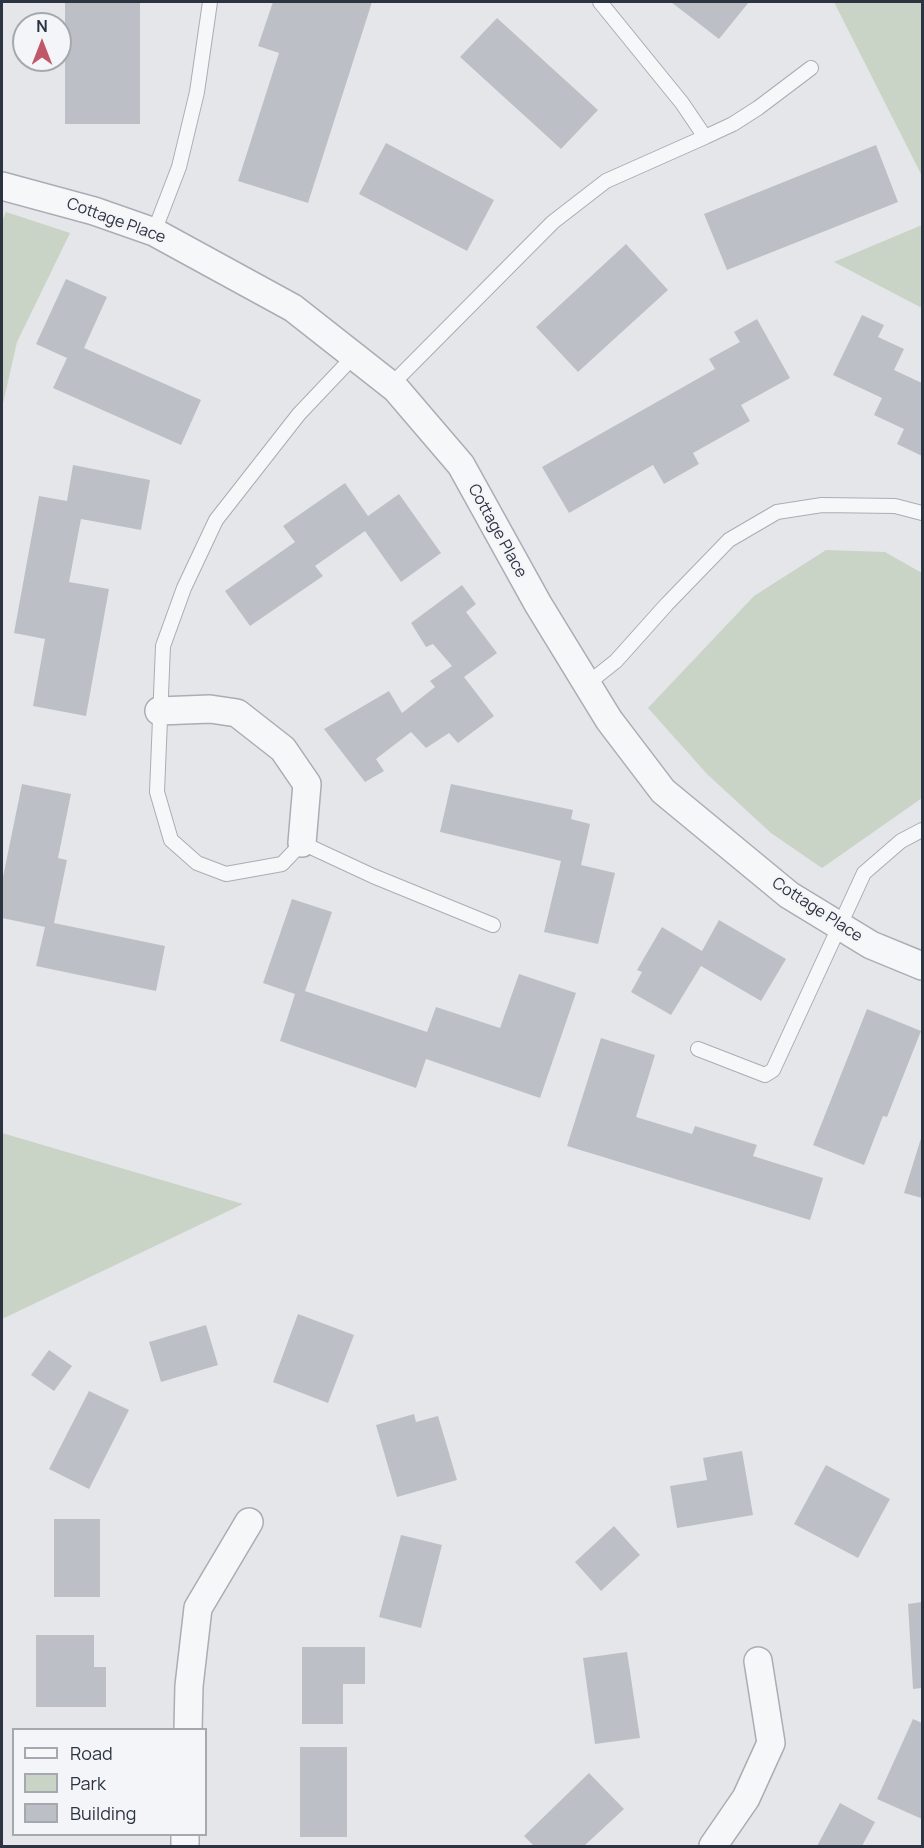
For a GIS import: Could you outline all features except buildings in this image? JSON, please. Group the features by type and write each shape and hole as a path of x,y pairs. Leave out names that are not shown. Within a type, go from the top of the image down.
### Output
{"street":[{"name":"Cottage Place","path":"2,186 94,211 154,232 293,308 391,385 461,465 538,604 609,720 663,791 789,895 871,945 922,966"},
{"path":"159,711 210,709 237,713 283,749 307,784 302,843"},
{"path":"188,1728 189,1686 198,1608 249,1522"},
{"path":"713,1846 746,1798 771,1743 758,1660"}],"lane":[{"path":"154,232 179,167 197,92 210,2"},
{"path":"600,2 682,103 705,137"},
{"path":"391,385 553,222 606,181 733,124 811,68"},
{"path":"354,356 299,414 216,520 184,588 163,646 157,792 171,840 197,863 226,874 282,864 302,843 373,876 493,925"},
{"path":"587,684 616,661 729,540 777,512 822,505 895,506 922,513"},
{"path":"698,1049 765,1074 773,1070 864,873 901,841 922,830"}],"green space":[{"path":"834,2 922,2 922,176"},
{"path":"6,212 70,233 17,342 2,408 2,221"},
{"path":"922,225 922,308 834,262"},
{"path":"826,550 885,552 922,573 922,798 822,868 771,833 707,774 648,708 754,596"},
{"path":"2,1133 243,1204 2,1319"}]}
